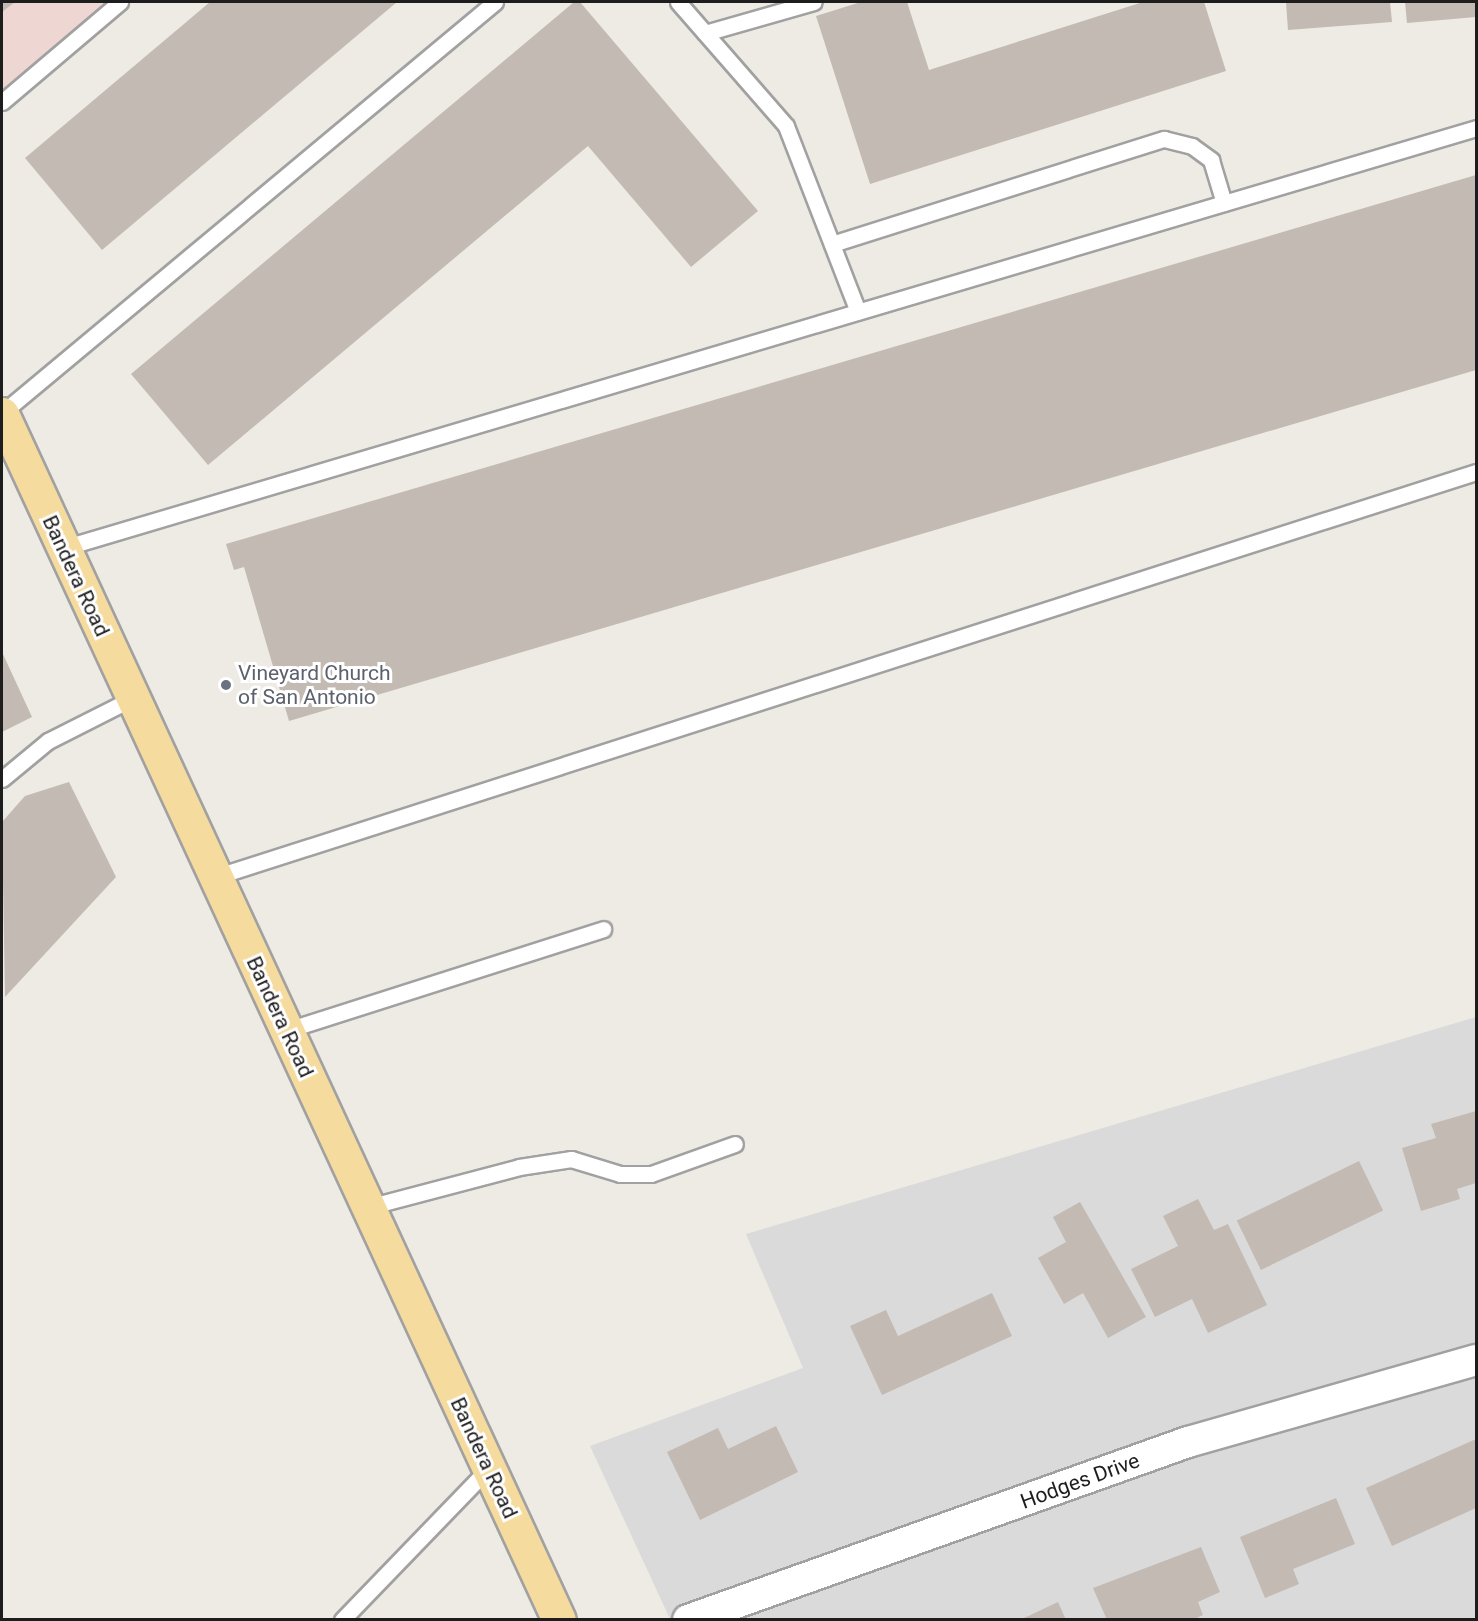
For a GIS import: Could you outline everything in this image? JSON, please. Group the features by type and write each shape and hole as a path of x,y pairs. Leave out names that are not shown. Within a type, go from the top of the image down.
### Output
{"main road":[{"name":"Bandera Road","path":"2,414 489,1468 556,1619"}],"street":[{"name":"Hodges Drive","path":"688,1620 1188,1443 1476,1359"}],"lane":[{"path":"2,102 120,2"},
{"path":"2,414 495,2"},
{"path":"678,2 786,126 858,312"},
{"path":"705,33 814,2"},
{"path":"63,548 1476,128"},
{"path":"832,244 1164,139 1192,146 1211,160 1224,203"},
{"path":"216,877 1476,472"},
{"path":"2,779 48,741 133,698"},
{"path":"287,1030 603,929"},
{"path":"368,1208 519,1167 572,1159 620,1174 651,1174 735,1144"},
{"path":"342,1620 489,1468"}],"shaded area":[{"path":"2,2 106,2 2,93"},
{"path":"1476,1017 1476,1619 670,1619 590,1446 803,1368 746,1234"}],"building":[{"path":"2,2 15,2 2,12"},
{"path":"210,2 397,2 102,250 25,158"},
{"path":"574,2 580,2 758,211 691,267 588,146 208,465 131,374"},
{"path":"861,2 907,2 929,70 1143,2 1204,2 1226,71 870,184 816,16"},
{"path":"1286,2 1390,2 1392,22 1288,30"},
{"path":"1405,2 1476,2 1476,17 1407,23"},
{"path":"1476,175 1476,370 289,721 244,567 234,570 226,544"},
{"path":"2,652 32,717 2,732"},
{"path":"69,782 116,877 5,997 2,822 25,796"},
{"path":"1476,1111 1476,1183 1457,1189 1460,1199 1421,1211 1402,1148 1436,1138 1431,1124"},
{"path":"1359,1161 1383,1210 1261,1270 1237,1221"},
{"path":"1198,1199 1214,1230 1228,1224 1267,1305 1208,1333 1192,1299 1155,1317 1131,1269 1178,1246 1163,1216"},
{"path":"1080,1202 1146,1317 1108,1338 1083,1293 1064,1304 1038,1258 1066,1242 1053,1217"},
{"path":"992,1293 1012,1336 882,1395 850,1326 886,1310 898,1336"},
{"path":"776,1426 798,1472 700,1520 667,1452 718,1428 728,1449"},
{"path":"1476,1439 1476,1508 1392,1546 1366,1488"},
{"path":"1336,1498 1355,1544 1293,1569 1299,1584 1265,1598 1240,1537"},
{"path":"1201,1547 1220,1592 1198,1602 1203,1615 1192,1620 1107,1620 1093,1588"},
{"path":"1058,1602 1066,1620 1020,1620"}],"place":[{"name":"Vineyard Church of San Antonio","path":"226,685"}]}
